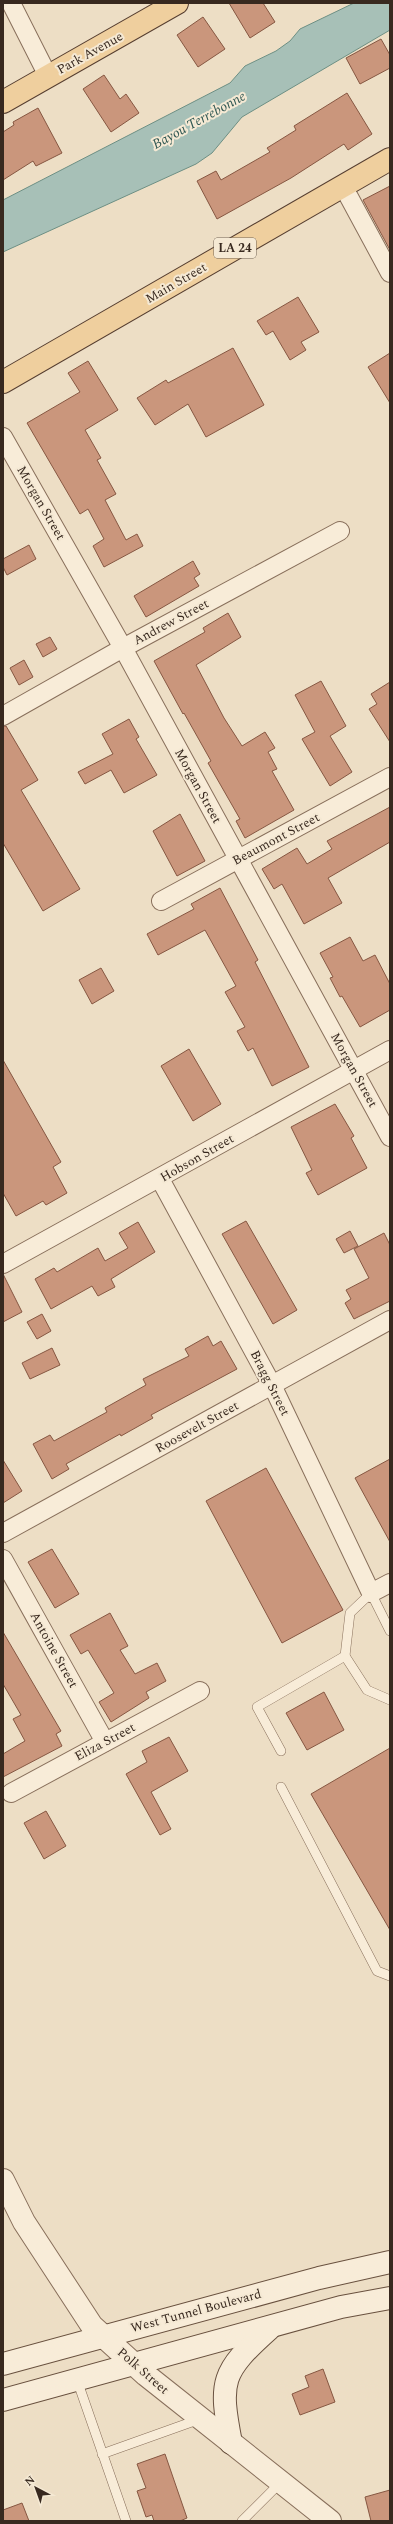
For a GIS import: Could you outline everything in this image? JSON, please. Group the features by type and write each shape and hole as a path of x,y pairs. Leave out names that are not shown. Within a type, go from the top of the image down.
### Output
{"main road":[{"name":"Park Avenue","path":"3,102 174,4"},
{"name":"Main Street","path":"3,382 390,159"},
{"name":"Polk Street","path":"3,2180 24,2222 92,2326 134,2364 201,2419 330,2521"},
{"name":"West Tunnel Boulevard","path":"3,2364 318,2278 390,2262"},
{"path":"3,2400 341,2307 390,2298"},
{"path":"231,2443 223,2402 230,2372 240,2354 272,2326"}],"street":[{"path":"12,3 48,76"},
{"path":"343,186 390,273"},
{"name":"Morgan Street","path":"3,437 123,648 390,1137"},
{"name":"Andrew Street","path":"3,716 123,648 340,531"},
{"name":"Beaumont Street","path":"161,901 390,777"},
{"name":"Hobson Street","path":"3,1264 160,1179 390,1050"},
{"name":"Bragg Street","path":"160,1179 272,1385 372,1593"},
{"name":"Roosevelt Street","path":"3,1533 390,1320"},
{"name":"Antoine Street","path":"3,1558 105,1742"},
{"path":"372,1593 390,1583"},
{"name":"Eliza Street","path":"11,1793 200,1691"}],"lane":[{"path":"390,1631 372,1593 362,1600 350,1613 345,1656 367,1690 390,1700"},
{"path":"281,1751 257,1707 345,1656"},
{"path":"281,1787 377,1971 390,1976"},
{"path":"77,2380 126,2521"},
{"path":"102,2454 201,2419"},
{"path":"242,2521 281,2482"}],"water":[{"name":"Bayou Terrebonne","path":"354,3 390,3 390,30 242,117 212,153 196,164 3,252 3,200 230,83 245,66 276,51 290,41 300,29"}],"building":[{"path":"229,3 263,3 275,22 250,38"},
{"path":"203,17 225,49 198,67 177,35"},
{"path":"381,39 390,55 390,68 360,84 346,58"},
{"path":"104,75 120,99 126,94 139,113 111,132 83,89"},
{"path":"347,93 372,134 348,150 344,144 291,178 217,219 197,181 216,171 221,180 270,152 267,148 296,130 294,126"},
{"path":"38,108 62,153 36,166 33,161 3,180 3,132 14,125 13,122"},
{"path":"390,186 390,250 363,200"},
{"path":"298,297 319,332 301,342 306,350 290,360 273,331 266,335 257,321"},
{"path":"233,348 264,405 206,437 188,404 155,425 137,398 166,380 168,383"},
{"path":"390,353 390,403 368,367"},
{"path":"88,361 118,410 85,430 101,458 97,460 116,494 105,500 126,540 137,534 143,546 104,567 93,546 104,539 88,509 80,514 27,423 80,392 68,373"},
{"path":"29,545 36,559 7,575 3,567 3,559"},
{"path":"193,561 200,574 194,578 199,586 146,617 134,596"},
{"path":"228,613 241,637 196,665 224,718 242,746 265,732 275,748 268,752 277,769 272,771 294,810 245,838 236,821 240,819 208,763 211,761 154,661 205,632 203,628"},
{"path":"50,637 57,649 43,657 36,644"},
{"path":"24,660 33,677 19,685 10,668"},
{"path":"321,681 346,726 330,736 352,772 330,786 302,739 315,732 295,695"},
{"path":"390,682 390,742 369,709 377,704 371,694"},
{"path":"129,719 139,737 136,739 157,775 124,793 111,770 85,784 78,772 113,754 102,734"},
{"path":"3,726 6,726 38,780 21,790 80,889 43,911 3,843"},
{"path":"390,807 390,842 328,878 342,903 304,924 282,884 274,889 262,869 297,848 307,864 332,849 327,841"},
{"path":"180,814 205,861 177,876 153,831"},
{"path":"220,888 258,960 255,962 309,1067 272,1086 253,1048 248,1051 237,1031 245,1027 225,992 236,986 205,930 158,955 147,934 194,909 191,904"},
{"path":"350,937 363,961 375,955 390,984 390,1010 360,1027 342,996 340,997 330,978 333,977 320,953"},
{"path":"101,968 114,991 92,1004 79,980"},
{"path":"189,1049 221,1104 193,1121 161,1066"},
{"path":"3,1060 61,1162 53,1167 67,1193 46,1205 43,1201 16,1216 3,1193"},
{"path":"335,1104 354,1136 351,1138 367,1168 318,1195 306,1173 312,1170 291,1127"},
{"path":"246,1221 297,1310 273,1324 222,1234"},
{"path":"138,1222 155,1252 111,1279 115,1287 98,1296 92,1286 51,1309 35,1279 54,1268 57,1272 98,1248 105,1261 128,1248 119,1233"},
{"path":"350,1231 358,1246 344,1253 336,1239"},
{"path":"384,1233 390,1245 390,1301 354,1319 345,1303 351,1299 346,1290 369,1278 354,1249"},
{"path":"3,1274 22,1312 3,1322"},
{"path":"42,1314 51,1331 37,1339 27,1322"},
{"path":"208,1336 213,1346 221,1341 237,1369 151,1415 153,1418 121,1436 120,1434 66,1464 69,1469 52,1479 33,1444 50,1435 54,1441 107,1412 105,1408 146,1385 143,1379 189,1356 185,1349"},
{"path":"52,1348 60,1365 30,1379 22,1363"},
{"path":"390,1459 390,1542 355,1478"},
{"path":"3,1460 22,1491 3,1503"},
{"path":"266,1468 343,1610 282,1643 206,1501"},
{"path":"52,1549 79,1594 55,1608 28,1562"},
{"path":"110,1613 128,1646 120,1650 135,1674 157,1663 166,1681 146,1692 149,1698 111,1722 99,1702 114,1693 88,1650 81,1654 70,1635"},
{"path":"3,1632 61,1731 56,1734 62,1746 3,1777 3,1754 25,1741 13,1719 21,1715 3,1684"},
{"path":"324,1692 344,1730 307,1750 286,1713"},
{"path":"169,1737 188,1771 151,1792 171,1829 160,1835 126,1774 147,1762 142,1751"},
{"path":"390,1748 390,1930 311,1794"},
{"path":"46,1811 66,1846 44,1859 24,1823"},
{"path":"323,2369 335,2402 300,2415 292,2394 309,2387 305,2376"},
{"path":"165,2454 187,2518 180,2521 154,2521 152,2515 146,2517 137,2491 146,2488 137,2464"},
{"path":"390,2490 390,2521 371,2521 365,2497"},
{"path":"22,2503 29,2521 3,2521 3,2510"}]}
